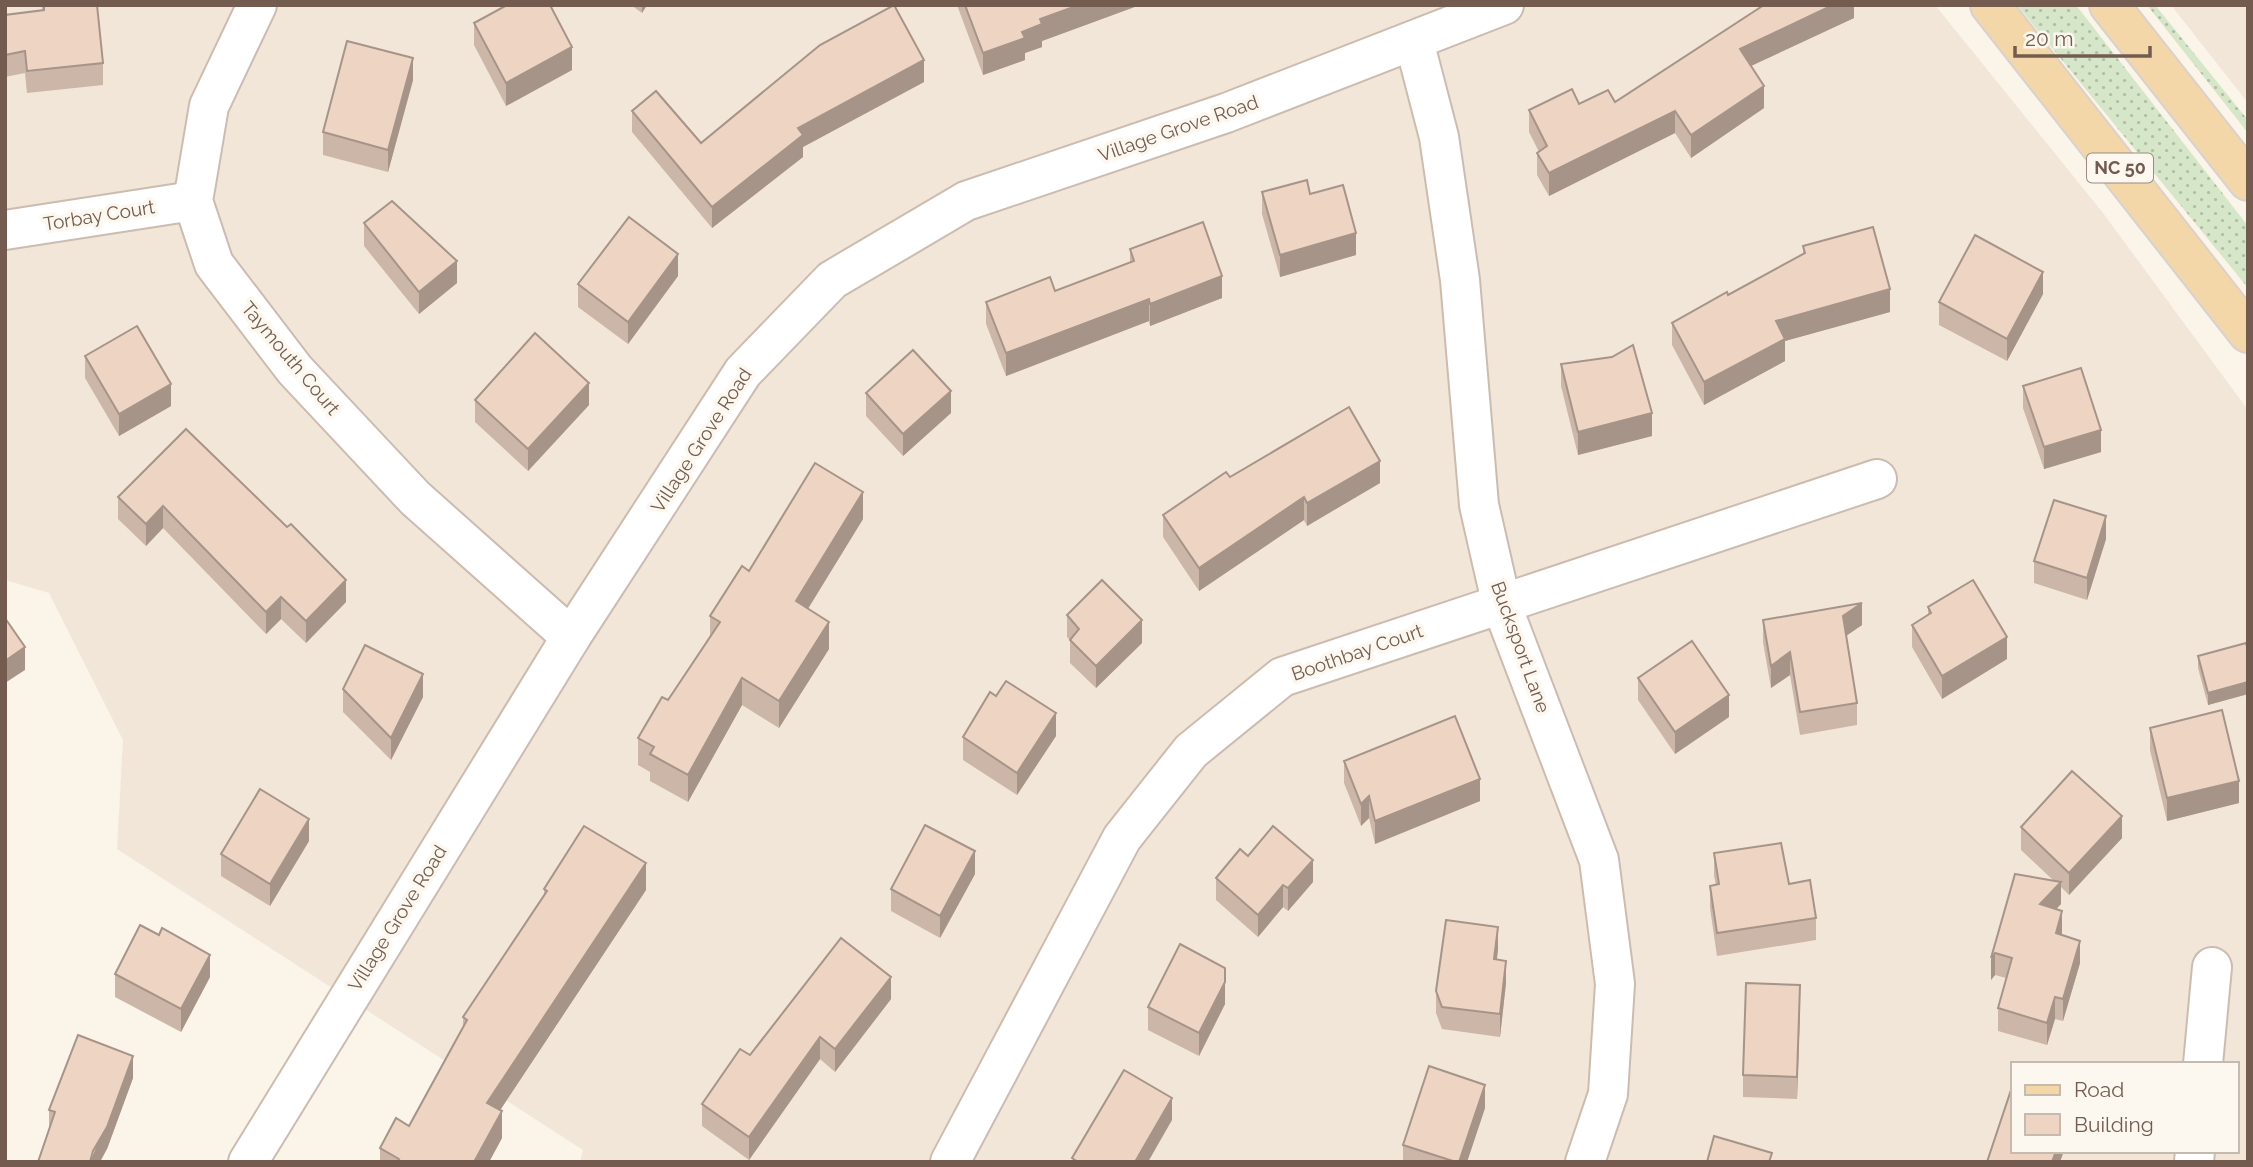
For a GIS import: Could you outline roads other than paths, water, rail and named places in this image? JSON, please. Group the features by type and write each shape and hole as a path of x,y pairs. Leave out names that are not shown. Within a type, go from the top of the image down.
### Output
{"main road":[{"name":"NC 50","path":"1990,5 2248,333"},
{"path":"2109,5 2248,181"}],"street":[{"name":"Taymouth Court","path":"257,5 209,106 193,201 214,264 295,370 415,498 571,637"},
{"name":"Village Grove Road","path":"248,1162 571,637 743,372 832,280 966,201 1226,113 1504,5"},
{"name":"Bucksport Lane","path":"1414,41 1439,138 1460,279 1479,505 1502,606 1599,860 1615,984 1608,1094 1586,1162"},
{"name":"Torbay Court","path":"5,230 193,201"},
{"name":"Boothbay Court","path":"950,1162 1122,838 1191,751 1282,677 1425,628 1502,606 1877,478"},
{"path":"2203,1062 2212,967"}]}
